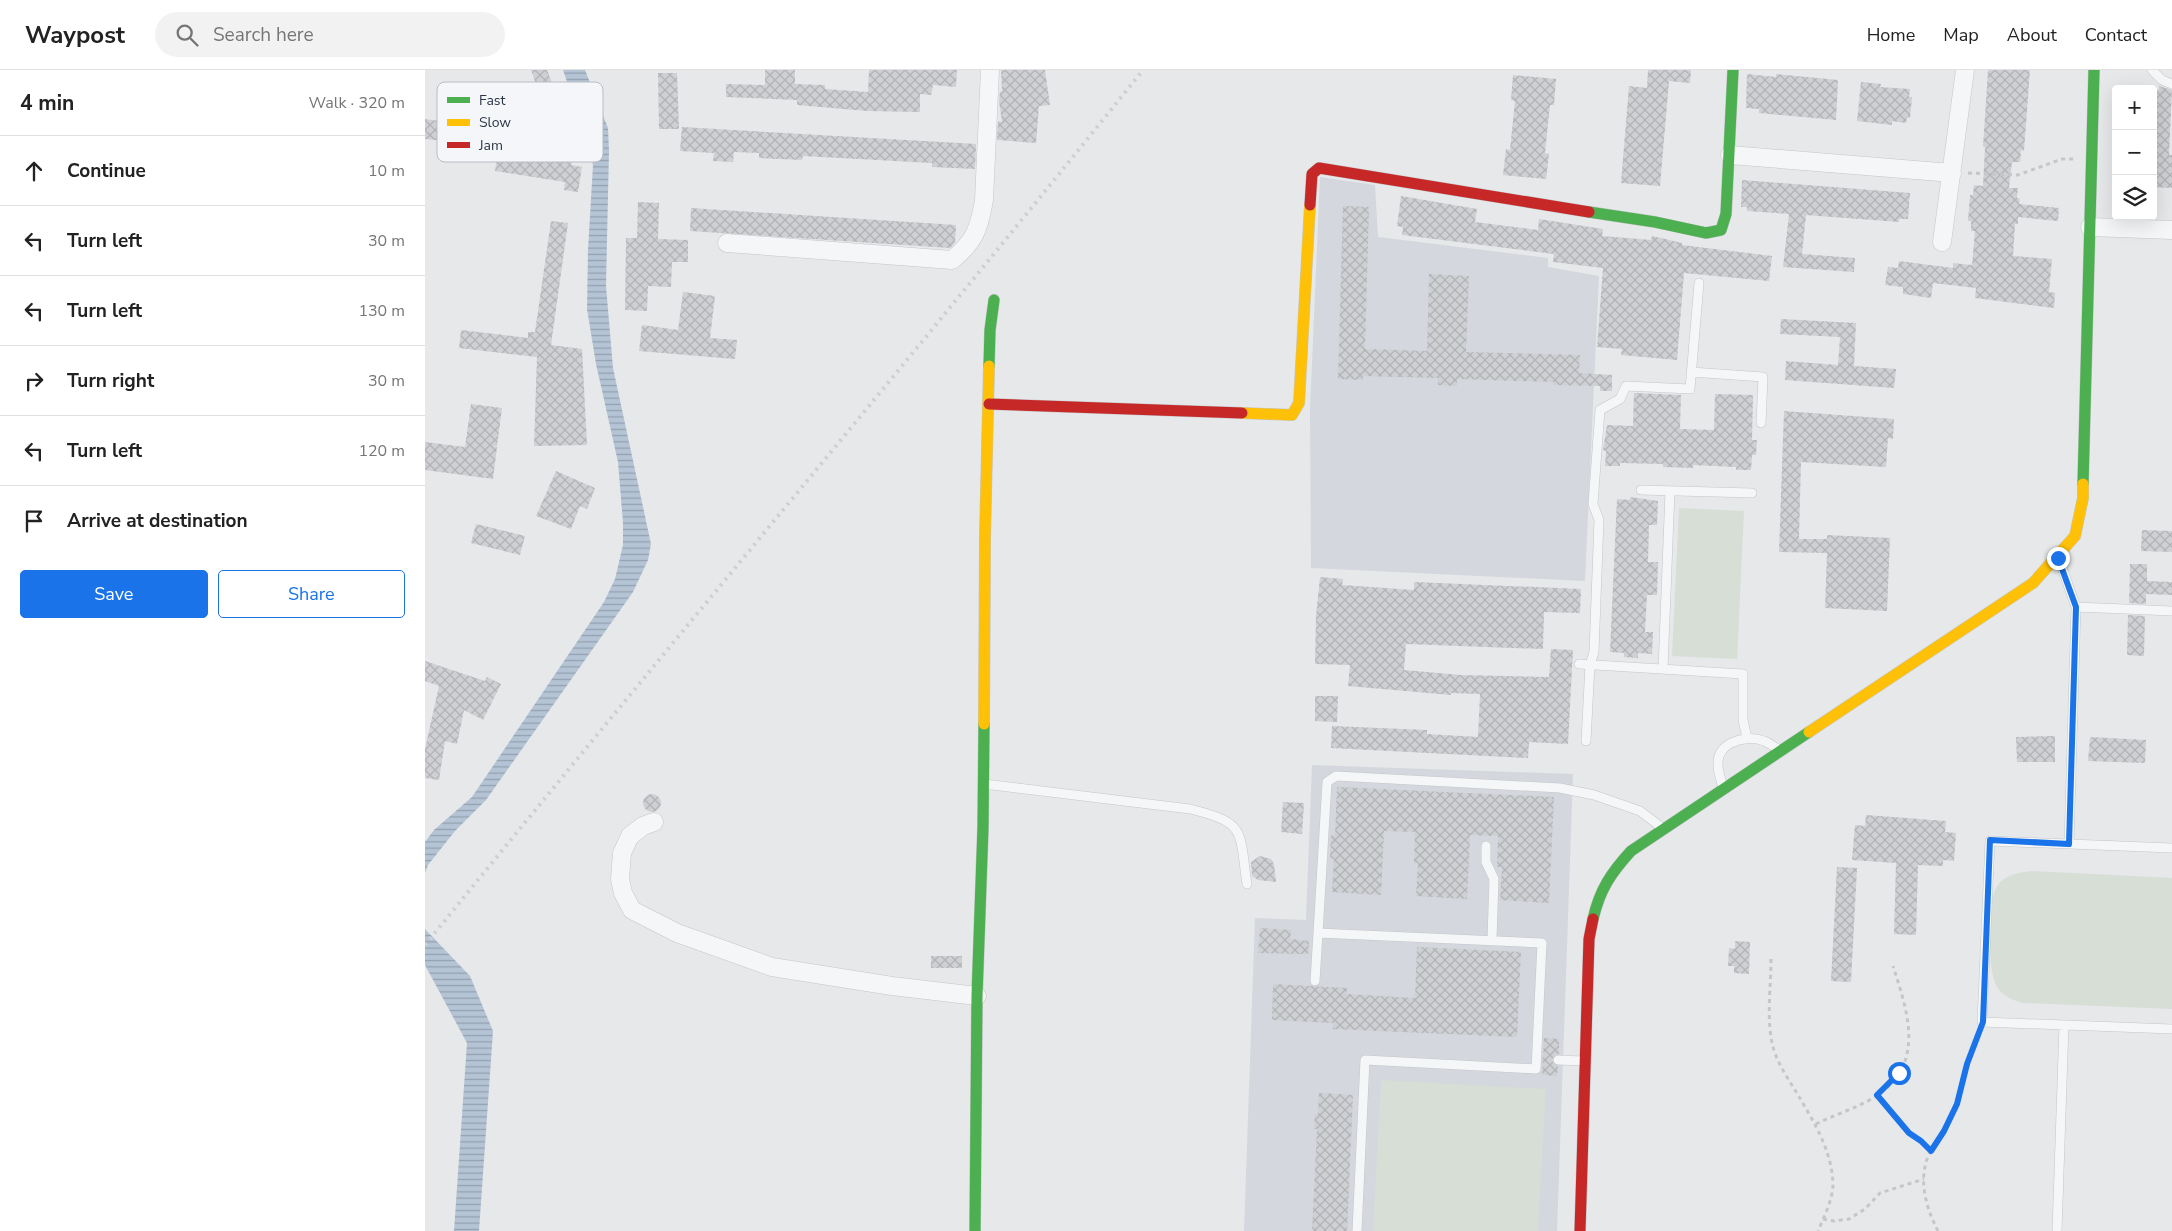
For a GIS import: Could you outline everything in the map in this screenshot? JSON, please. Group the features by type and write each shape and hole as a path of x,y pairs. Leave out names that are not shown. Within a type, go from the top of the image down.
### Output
{"street":[{"path":"727,244 952,260 969,245 981,219 984,200 990,70"},
{"path":"989,404 1292,415 1299,403 1312,174 1319,168 1655,222 1706,233 1721,230 1726,214 1733,70"},
{"path":"1942,242 1965,70"},
{"path":"1580,1231 1589,939 1598,897 1613,871 1631,851 2033,583 2058,558 2075,536 2083,498 2094,70"},
{"path":"1730,154 1952,173"},
{"path":"2090,227 2172,230"},
{"path":"975,1231 977,996 983,784 990,330 993,300"},
{"path":"653,822 643,826 630,836 622,853 621,879 623,892 631,910 677,933 772,966 892,986 977,996"}],"lane":[{"path":"2152,70 2162,80 2172,84"},
{"path":"1586,741 1590,664 1593,652 1599,520 1593,504 1600,410 1620,399 1626,386 1690,389 1699,283"},
{"path":"1691,372 1763,377 1761,423"},
{"path":"1641,490 1752,493"},
{"path":"1663,669 1670,491"},
{"path":"2058,558 2076,607 2069,844"},
{"path":"2076,607 2172,611"},
{"path":"1579,664 1743,674 1743,720 1747,738"},
{"path":"1724,790 1718,770 1719,756 1727,745 1747,738 1763,740 1781,751"},
{"path":"1315,981 1327,782 1336,776 1560,788 1594,795 1640,811 1664,829"},
{"path":"983,784 1190,809 1219,816 1233,824 1240,836 1247,884"},
{"path":"2172,848 1990,840 1983,1022 2172,1029"},
{"path":"1486,846 1486,862 1494,879 1492,939"},
{"path":"1318,933 1492,939 1542,943 1540,1059 1536,1069 1365,1060 1357,1231"},
{"path":"2057,1231 2064,1025"},
{"path":"1558,1060 1585,1061"}],"path":[{"path":"1952,173 2018,175 2062,159 2092,159"},
{"path":"1771,959 1770,1020 1773,1047 1785,1074 1816,1124 1827,1153 1833,1184 1818,1231"},
{"path":"1816,1124 1877,1095 1899,1073 1909,1052 1909,1028 1893,966"},
{"path":"1938,1231 1924,1193 1924,1172 1931,1151 1944,1131 1957,1104 1967,1064 1983,1022"},
{"path":"1877,1095 1909,1133 1931,1151"},
{"path":"1823,1219 1834,1221 1849,1219 1865,1209 1880,1193 1924,1179"}],"shaded area":[{"path":"1320,177 1375,185 1378,237 1548,258 1548,267 1599,276 1585,581 1311,568 1310,410"},
{"path":"1679,508 1744,511 1737,659 1672,656"},
{"path":"1312,765 1573,774 1557,1231 1244,1231 1255,918 1306,920"},
{"path":"2033,871 2172,878 2172,1009 2023,1003 2002,993 1997,987 1991,966 1989,935 1991,905 1994,893 1998,885 2005,878"},
{"path":"1381,1080 1546,1089 1538,1231 1373,1231"}],"water":[{"path":"563,70 585,70 590,82 567,82"},
{"path":"603,115 608,128 609,151 606,286 613,368 651,544 648,560 633,592 486,800 455,831 428,865 425,873 425,842 434,830 472,797 604,602 615,579 623,545 618,462 596,364 587,309 592,162 603,162"},
{"path":"425,929 470,976 493,1031 479,1231 454,1231 467,1043 425,965"}],"building":[{"path":"531,70 547,70 552,82 535,82"},
{"path":"765,70 795,70 795,84 825,85 825,89 868,92 869,70 957,70 956,87 933,85 931,95 920,94 920,112 867,111 797,105 797,100 726,97 726,84 765,85"},
{"path":"1001,70 1045,70 1050,105 1039,106 1036,143 997,140 998,121 1002,122 999,101 1000,92 1002,91"},
{"path":"1648,70 1691,70 1690,83 1669,81 1660,186 1621,183 1629,86 1647,88"},
{"path":"1988,70 2030,70 2024,151 2021,150 2020,162 2012,162 2009,188 2018,188 2017,198 2020,199 2019,204 2059,208 2058,221 2018,217 2018,224 2015,224 2013,256 2052,259 2049,292 2055,293 2054,308 1975,298 1976,288 1933,283 1931,298 1903,294 1903,287 1885,285 1888,267 1898,268 1899,261 1953,268 1953,263 1972,265 1975,231 1971,231 1971,221 1968,221 1970,195 1973,195 1974,185 1983,186 1985,147 1983,147"},
{"path":"658,73 677,73 679,129 659,129"},
{"path":"1747,74 1776,77 1776,74 1838,80 1836,120 1759,113 1759,109 1746,108"},
{"path":"1513,75 1556,79 1554,105 1550,105 1545,153 1549,154 1546,179 1503,175 1506,149 1510,150 1515,101 1511,100"},
{"path":"1861,82 1881,84 1880,87 1910,89 1909,97 1912,97 1910,118 1907,117 1906,123 1892,121 1892,125 1857,121"},
{"path":"2159,86 2172,90 2169,155 2172,155 2172,188 2157,187 2157,90 2159,90"},
{"path":"425,119 437,121 437,140 425,139"},
{"path":"682,127 976,144 975,169 932,167 932,163 803,156 802,160 759,158 759,153 734,152 733,162 713,161 714,153 680,151"},
{"path":"496,162 571,162 571,165 582,167 578,192 564,190 565,182 495,171"},
{"path":"1742,180 1910,193 1908,219 1899,219 1899,222 1806,215 1802,254 1855,258 1854,272 1783,267 1789,214 1747,211 1747,207 1741,207"},
{"path":"1401,196 1477,209 1475,222 1538,230 1539,219 1603,229 1602,236 1651,240 1652,236 1682,243 1682,245 1772,256 1769,281 1684,273 1677,360 1621,355 1622,349 1597,347 1603,268 1553,262 1554,254 1402,235 1403,227 1397,226"},
{"path":"638,202 659,203 658,239 688,240 688,262 672,262 671,287 648,286 647,311 625,310 626,238 637,238"},
{"path":"1343,206 1369,207 1365,349 1427,351 1429,274 1469,276 1466,352 1580,355 1579,373 1612,375 1612,391 1600,391 1600,386 1553,385 1554,382 1457,379 1457,386 1438,385 1438,378 1363,376 1363,380 1338,379"},
{"path":"691,208 956,225 955,243 950,248 690,231"},
{"path":"551,221 568,223 551,345 582,349 587,445 534,446 537,357 459,348 461,330 528,338 528,332 535,332"},
{"path":"683,292 715,296 710,338 737,340 735,359 639,351 642,325 678,330"},
{"path":"1781,319 1856,323 1854,366 1896,369 1894,388 1785,380 1786,361 1838,365 1840,337 1780,334"},
{"path":"1634,393 1681,395 1680,429 1714,430 1715,394 1753,395 1752,440 1757,440 1756,455 1752,455 1751,470 1736,470 1736,467 1693,465 1693,468 1663,467 1663,464 1620,463 1620,466 1605,466 1606,451 1603,450 1607,425 1633,426"},
{"path":"471,404 502,408 497,446 493,446 497,447 493,479 425,470 425,442 465,447"},
{"path":"1784,411 1894,419 1893,439 1888,438 1886,467 1801,462 1799,539 1827,539 1827,535 1890,538 1887,611 1825,608 1827,553 1779,552"},
{"path":"556,471 595,488 587,509 580,506 571,529 536,516"},
{"path":"1630,497 1658,501 1657,525 1649,525 1648,562 1658,562 1657,595 1647,595 1645,632 1653,632 1652,654 1638,653 1638,658 1624,657 1624,653 1610,652 1617,499 1630,500"},
{"path":"476,524 525,536 520,555 471,543"},
{"path":"2142,530 2172,531 2172,552 2141,551"},
{"path":"2130,564 2147,564 2147,581 2172,582 2172,595 2146,594 2146,604 2129,603"},
{"path":"1320,577 1343,579 1342,585 1414,590 1414,582 1581,589 1580,613 1544,612 1543,649 1406,644 1404,670 1461,675 1549,677 1551,649 1573,650 1568,744 1529,742 1528,758 1331,748 1332,726 1427,730 1427,734 1478,737 1480,694 1451,693 1451,695 1348,686 1350,665 1315,664 1316,616"},
{"path":"2128,615 2145,616 2144,656 2127,655"},
{"path":"425,661 485,681 487,677 501,684 483,720 464,710 457,744 445,741 439,780 425,778 425,749 439,686 425,681"},
{"path":"1315,696 1338,696 1337,722 1315,721"},
{"path":"2055,736 2055,762 2017,762 2016,737"},
{"path":"2090,737 2146,740 2145,763 2088,761"},
{"path":"1337,787 1554,797 1549,903 1500,900 1502,867 1497,867 1498,836 1470,835 1467,899 1416,896 1418,863 1414,863 1415,832 1384,831 1381,895 1332,892 1334,859 1330,859 1331,835 1335,835"},
{"path":"648,794 656,794 661,799 659,810 648,812 643,807 643,799"},
{"path":"1283,802 1304,803 1302,834 1281,832"},
{"path":"1866,815 1946,821 1945,832 1956,833 1954,861 1943,860 1943,866 1918,865 1916,935 1894,934 1896,863 1852,860 1855,825 1865,826"},
{"path":"1260,856 1271,859 1274,864 1276,882 1258,880 1252,876 1251,862"},
{"path":"1837,867 1857,868 1851,982 1831,981"},
{"path":"1260,928 1291,930 1290,939 1309,941 1308,954 1258,953"},
{"path":"1735,941 1750,942 1749,974 1734,973 1734,966 1728,966 1729,948 1735,949"},
{"path":"1417,947 1521,952 1517,1037 1333,1029 1333,1023 1272,1020 1273,984 1347,988 1346,994 1415,998"},
{"path":"931,956 962,956 962,968 931,968"},
{"path":"1544,1038 1559,1039 1559,1054 1555,1055 1552,1059 1553,1063 1558,1066 1557,1076 1542,1075"},
{"path":"1319,1093 1353,1095 1347,1231 1312,1231 1317,1129 1314,1129 1315,1114 1318,1114"}],"railway":[{"path":"425,945 965,290 1143,70"}],"traffic: fast":[{"path":"1589,212 1655,222 1706,233 1721,230 1726,214 1733,70"},
{"path":"2083,484 2094,70"},
{"path":"989,366 990,330 994,300"},
{"path":"975,1231 977,996 983,827 984,724"},
{"path":"1593,919 1607,882 1631,851 1809,732"}],"traffic: slow":[{"path":"1242,413 1292,415 1299,403 1310,205"},
{"path":"984,724 985,537 989,366"},
{"path":"1809,732 2033,583 2075,536 2083,498 2083,484"}],"traffic: jam":[{"path":"1310,205 1312,174 1319,168 1589,212"},
{"path":"989,404 1242,413"},
{"path":"1580,1231 1589,939 1593,919"}],"route":[{"path":"1899,1073 1877,1095 1892,1116 1931,1151 1944,1131 1957,1104 1967,1064 1983,1022 1990,840 2069,844 2076,607 2058,558"}]}
